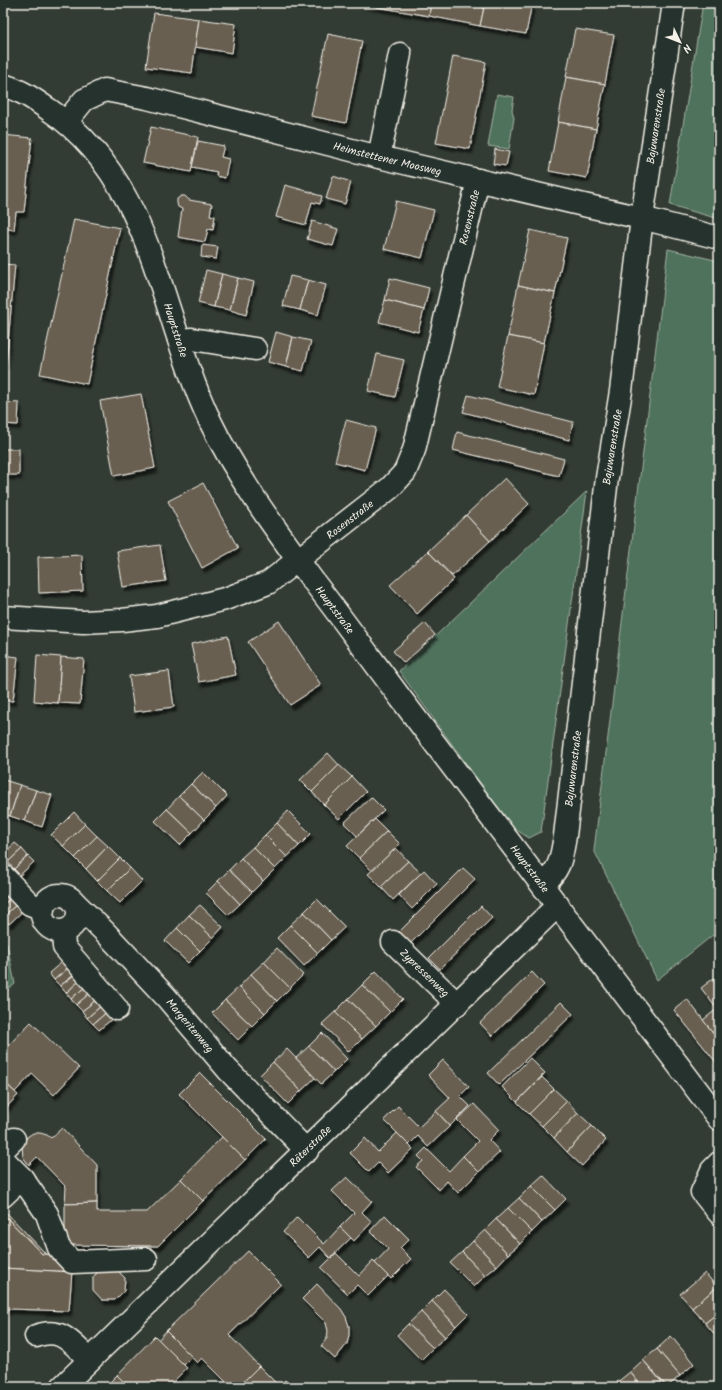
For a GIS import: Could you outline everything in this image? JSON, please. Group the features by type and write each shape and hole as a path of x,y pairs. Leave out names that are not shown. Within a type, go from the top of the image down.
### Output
{"street":[{"name":"Bajuwarenstraße","path":"543,885 553,875 560,864 565,836 607,478 621,391 642,218 674,3"},
{"path":"380,157 400,54"},
{"name":"Hauptstraße","path":"3,84 24,92 67,121 91,145 124,193 137,219 156,265 186,361 209,418 228,457 250,492 298,560 719,1119"},
{"name":"Heimstettener Moosweg","path":"67,121 84,100 105,90 147,98 380,157 642,218 719,238"},
{"name":"Rosenstraße","path":"3,617 83,622 122,620 157,616 225,599 268,583 390,488 404,472 414,450 424,415 478,180"},
{"path":"179,340 192,339 255,349"},
{"path":"3,876 30,904 43,908 42,917 49,928 63,931 72,927 78,917 78,911 73,901"},
{"name":"Margeritenweg","path":"43,908 47,900 52,897 58,895 69,897 105,932 166,997 228,1070 306,1150"},
{"name":"Räterstraße","path":"62,1387 558,906"},
{"path":"63,931 64,946 117,1009"},
{"name":"Zypressenweg","path":"393,942 457,1004"},
{"path":"3,1159 22,1178 47,1214 59,1248 72,1262 83,1269 146,1260"},
{"path":"719,1163 712,1170 702,1192 719,1213"},
{"path":"3,1196 22,1178"},
{"path":"36,1336 46,1332 63,1335 90,1360"}],"green space":[{"path":"703,3 719,3 719,219 670,205"},
{"path":"497,94 514,97 512,110 514,118 509,149 488,146"},
{"path":"668,249 719,261 719,930 657,980 594,850"},
{"path":"587,491 541,832 529,838 512,827 399,671"},
{"path":"3,943 7,944 15,984 3,993"}],"building":[{"path":"358,3 378,3 377,7"},
{"path":"378,3 431,3 429,16 377,7"},
{"path":"431,3 485,3 480,26 429,16"},
{"path":"485,3 532,3 526,34 480,26"},
{"path":"154,13 199,19 192,73 146,67"},
{"path":"199,19 236,24 232,53 195,47"},
{"path":"575,29 614,35 605,84 566,77"},
{"path":"328,34 362,41 346,123 311,116"},
{"path":"453,56 486,62 470,149 436,143"},
{"path":"566,77 605,84 596,129 558,122"},
{"path":"558,122 596,129 587,178 549,171"},
{"path":"151,127 198,137 191,172 143,163"},
{"path":"3,135 32,138 24,212 16,212 14,230 3,228"},
{"path":"198,141 224,146 221,157 229,159 225,178 216,176 217,172 192,167"},
{"path":"495,149 509,152 506,166 493,164"},
{"path":"333,176 351,182 345,204 326,199"},
{"path":"285,185 322,196 320,204 312,202 306,225 276,217"},
{"path":"181,196 185,196 189,200 212,204 210,215 215,216 213,230 208,229 205,242 178,237 182,209 178,207 177,199"},
{"path":"396,201 434,210 422,258 384,249"},
{"path":"74,219 120,228 87,384 40,374"},
{"path":"312,221 338,229 333,246 307,239"},
{"path":"530,230 567,238 555,293 518,285"},
{"path":"202,245 218,247 216,259 201,257"},
{"path":"3,264 15,265 6,365 3,364"},
{"path":"206,270 222,274 214,307 198,303"},
{"path":"222,274 238,278 230,310 214,307"},
{"path":"290,276 308,280 300,310 283,306"},
{"path":"238,278 254,282 246,315 230,310"},
{"path":"390,278 429,288 424,310 385,300"},
{"path":"308,280 326,285 318,315 300,310"},
{"path":"518,285 555,293 544,343 508,336"},
{"path":"385,300 424,310 418,332 379,322"},
{"path":"276,332 293,337 286,367 268,362"},
{"path":"508,336 544,343 534,395 497,387"},
{"path":"293,337 311,341 303,371 286,367"},
{"path":"377,354 404,360 395,397 368,391"},
{"path":"141,394 155,468 114,476 100,401"},
{"path":"468,395 573,422 569,440 463,412"},
{"path":"3,402 19,403 18,425 3,424"},
{"path":"346,420 376,428 365,470 335,462"},
{"path":"457,432 564,459 559,476 453,450"},
{"path":"3,449 19,449 19,475 3,475"},
{"path":"505,478 529,504 490,541 466,515"},
{"path":"203,483 238,548 202,568 168,501"},
{"path":"466,515 490,541 452,576 428,551"},
{"path":"160,545 166,581 123,587 117,551"},
{"path":"428,551 454,579 417,614 390,585"},
{"path":"82,555 83,591 39,593 38,557"},
{"path":"279,621 321,685 290,705 248,642"},
{"path":"425,623 435,635 404,663 393,651"},
{"path":"228,636 236,675 199,682 191,644"},
{"path":"3,655 18,657 13,701 3,700"},
{"path":"37,655 61,657 58,703 34,701"},
{"path":"61,657 84,659 80,704 58,703"},
{"path":"169,671 174,707 134,712 129,676"},
{"path":"328,753 339,765 312,792 300,780"},
{"path":"339,765 352,777 324,805 312,792"},
{"path":"203,772 227,796 216,808 191,784"},
{"path":"352,777 366,792 339,819 324,805"},
{"path":"4,780 20,785 10,816 3,814"},
{"path":"191,784 216,808 204,820 179,796"},
{"path":"20,785 36,790 25,821 10,816"},
{"path":"36,790 52,795 42,827 25,821"},
{"path":"179,796 204,820 192,833 167,809"},
{"path":"371,797 384,810 357,836 344,823"},
{"path":"167,809 192,833 180,845 155,821"},
{"path":"288,811 311,834 299,846 277,823"},
{"path":"74,812 85,824 63,846 51,835"},
{"path":"375,819 387,831 359,858 347,846"},
{"path":"277,823 299,846 287,857 265,835"},
{"path":"85,824 97,836 75,858 63,846"},
{"path":"387,831 400,844 372,871 359,858"},
{"path":"265,835 287,857 275,869 253,847"},
{"path":"97,836 108,846 86,869 75,858"},
{"path":"15,843 22,849 8,862 3,857 3,854"},
{"path":"108,846 120,858 97,881 86,869"},
{"path":"253,847 275,869 263,881 241,858"},
{"path":"396,848 408,861 381,887 368,874"},
{"path":"22,849 28,856 14,869 8,862"},
{"path":"28,856 34,862 20,875 14,869"},
{"path":"120,858 130,868 107,891 97,881"},
{"path":"241,858 263,881 252,892 229,870"},
{"path":"408,861 421,873 393,900 381,887"},
{"path":"130,868 142,881 120,903 107,891"},
{"path":"463,868 475,879 407,947 395,936"},
{"path":"229,870 252,892 240,904 218,881"},
{"path":"424,870 437,884 412,909 399,895"},
{"path":"218,881 240,904 228,915 206,893"},
{"path":"5,892 11,898 3,905 3,893"},
{"path":"11,898 17,904 3,917 3,905"},
{"path":"317,899 345,927 331,940 304,912"},
{"path":"17,904 23,911 9,924 3,917"},
{"path":"200,905 223,927 213,938 189,915"},
{"path":"481,906 492,918 440,969 429,958"},
{"path":"304,912 331,940 318,953 290,925"},
{"path":"189,915 213,938 200,951 177,928"},
{"path":"290,925 318,953 304,966 277,938"},
{"path":"177,928 200,951 188,963 165,941"},
{"path":"277,948 303,975 290,988 264,962"},
{"path":"62,962 68,968 54,980 49,973"},
{"path":"264,962 290,988 277,1001 251,974"},
{"path":"68,968 74,975 60,986 54,980"},
{"path":"376,971 403,999 390,1012 362,985"},
{"path":"532,972 544,985 492,1036 480,1023"},
{"path":"251,974 277,1001 265,1013 239,987"},
{"path":"74,975 79,981 66,993 60,986"},
{"path":"714,978 719,984 719,1012 701,988"},
{"path":"79,981 85,987 71,999 66,993"},
{"path":"362,985 390,1012 376,1026 348,999"},
{"path":"85,987 90,993 76,1005 71,999"},
{"path":"239,987 265,1013 252,1026 225,1000"},
{"path":"90,993 96,1000 82,1011 76,1005"},
{"path":"348,999 376,1026 362,1039 335,1012"},
{"path":"687,999 719,1040 719,1066 674,1010"},
{"path":"96,1000 101,1006 87,1018 82,1011"},
{"path":"225,1000 252,1026 238,1040 212,1013"},
{"path":"561,1002 573,1014 499,1085 488,1073"},
{"path":"101,1006 107,1012 93,1024 87,1018"},
{"path":"717,1009 719,1012 719,1040 703,1020"},
{"path":"107,1012 112,1019 99,1030 93,1024"},
{"path":"335,1012 362,1039 349,1052 322,1024"},
{"path":"31,1022 79,1068 54,1095 32,1074 15,1092 3,1081 3,1051"},
{"path":"322,1033 347,1059 334,1072 309,1046"},
{"path":"309,1046 334,1072 321,1084 296,1058"},
{"path":"287,1049 315,1078 301,1091 273,1062"},
{"path":"530,1058 545,1073 517,1102 502,1087"},
{"path":"443,1060 469,1087 460,1096 470,1106 450,1126 436,1111 450,1098 428,1075"},
{"path":"273,1062 301,1091 288,1104 260,1075"},
{"path":"200,1073 266,1139 245,1160 179,1094"},
{"path":"542,1077 554,1089 529,1114 517,1102"},
{"path":"3,1081 18,1095 3,1111"},
{"path":"554,1089 567,1101 542,1126 529,1114"},
{"path":"567,1101 578,1113 554,1138 542,1126"},
{"path":"474,1104 499,1130 489,1140 500,1152 479,1172 463,1156 478,1141 457,1120"},
{"path":"398,1106 419,1127 436,1111 450,1126 428,1147 418,1136 409,1145 384,1120"},
{"path":"578,1113 592,1126 567,1152 554,1138"},
{"path":"592,1126 606,1140 582,1166 567,1152"},
{"path":"62,1128 97,1165 97,1203 65,1204 66,1187 37,1157 29,1165 23,1157 22,1146 27,1137 33,1133 40,1133 51,1138"},
{"path":"397,1133 413,1149 388,1173 378,1163 369,1172 350,1153 365,1138 378,1152"},
{"path":"222,1137 245,1160 203,1201 181,1179"},
{"path":"426,1148 449,1171 463,1156 479,1172 458,1193 447,1181 439,1190 416,1167 423,1161 418,1156"},
{"path":"543,1175 566,1199 555,1210 531,1186"},
{"path":"347,1177 372,1201 362,1212 372,1222 354,1241 340,1227 354,1213 332,1191"},
{"path":"181,1179 203,1201 158,1246 65,1245 65,1204 97,1203 97,1212 147,1212"},
{"path":"531,1186 555,1210 542,1222 519,1198"},
{"path":"519,1198 542,1222 532,1232 508,1208"},
{"path":"508,1208 532,1232 520,1244 496,1219"},
{"path":"3,1209 47,1255 42,1254 3,1214"},
{"path":"3,1214 42,1254 56,1255 72,1272 3,1268"},
{"path":"385,1215 409,1239 400,1248 411,1259 391,1279 375,1263 388,1249 370,1231"},
{"path":"297,1217 324,1244 340,1227 351,1238 330,1258 320,1247 309,1258 283,1232"},
{"path":"496,1219 520,1244 508,1254 485,1230"},
{"path":"485,1230 508,1254 497,1266 473,1241"},
{"path":"473,1241 497,1266 485,1276 462,1252"},
{"path":"248,1251 281,1284 229,1335 259,1366 238,1387 231,1387 202,1358 197,1363 166,1331"},
{"path":"462,1252 485,1276 474,1287 450,1263"},
{"path":"336,1253 359,1276 373,1261 388,1276 368,1296 357,1285 348,1294 321,1268"},
{"path":"114,1267 125,1278 124,1291 115,1300 102,1300 93,1290 93,1277 102,1268"},
{"path":"3,1268 72,1272 69,1311 9,1309 3,1315"},
{"path":"705,1273 717,1287 692,1308 680,1294"},
{"path":"317,1284 341,1309 349,1326 347,1344 335,1359 321,1346 327,1338 328,1331 326,1323 302,1299"},
{"path":"717,1287 719,1290 719,1312 705,1323 692,1308"},
{"path":"444,1289 468,1314 456,1326 432,1301"},
{"path":"432,1301 456,1326 445,1337 421,1312"},
{"path":"421,1312 445,1337 433,1348 408,1324"},
{"path":"719,1312 719,1337 718,1338 705,1323"},
{"path":"408,1324 433,1348 421,1360 397,1335"},
{"path":"166,1331 192,1357 184,1365 158,1340"},
{"path":"155,1336 187,1368 168,1387 129,1387 117,1375"},
{"path":"671,1336 694,1364 680,1376 657,1349"},
{"path":"657,1349 680,1376 667,1387 643,1360"},
{"path":"643,1360 666,1387 642,1387 630,1372"},
{"path":"259,1366 279,1386 285,1380 292,1387 238,1387"},
{"path":"630,1372 642,1387 617,1387 615,1384"},
{"path":"117,1375 129,1387 105,1387"}]}
